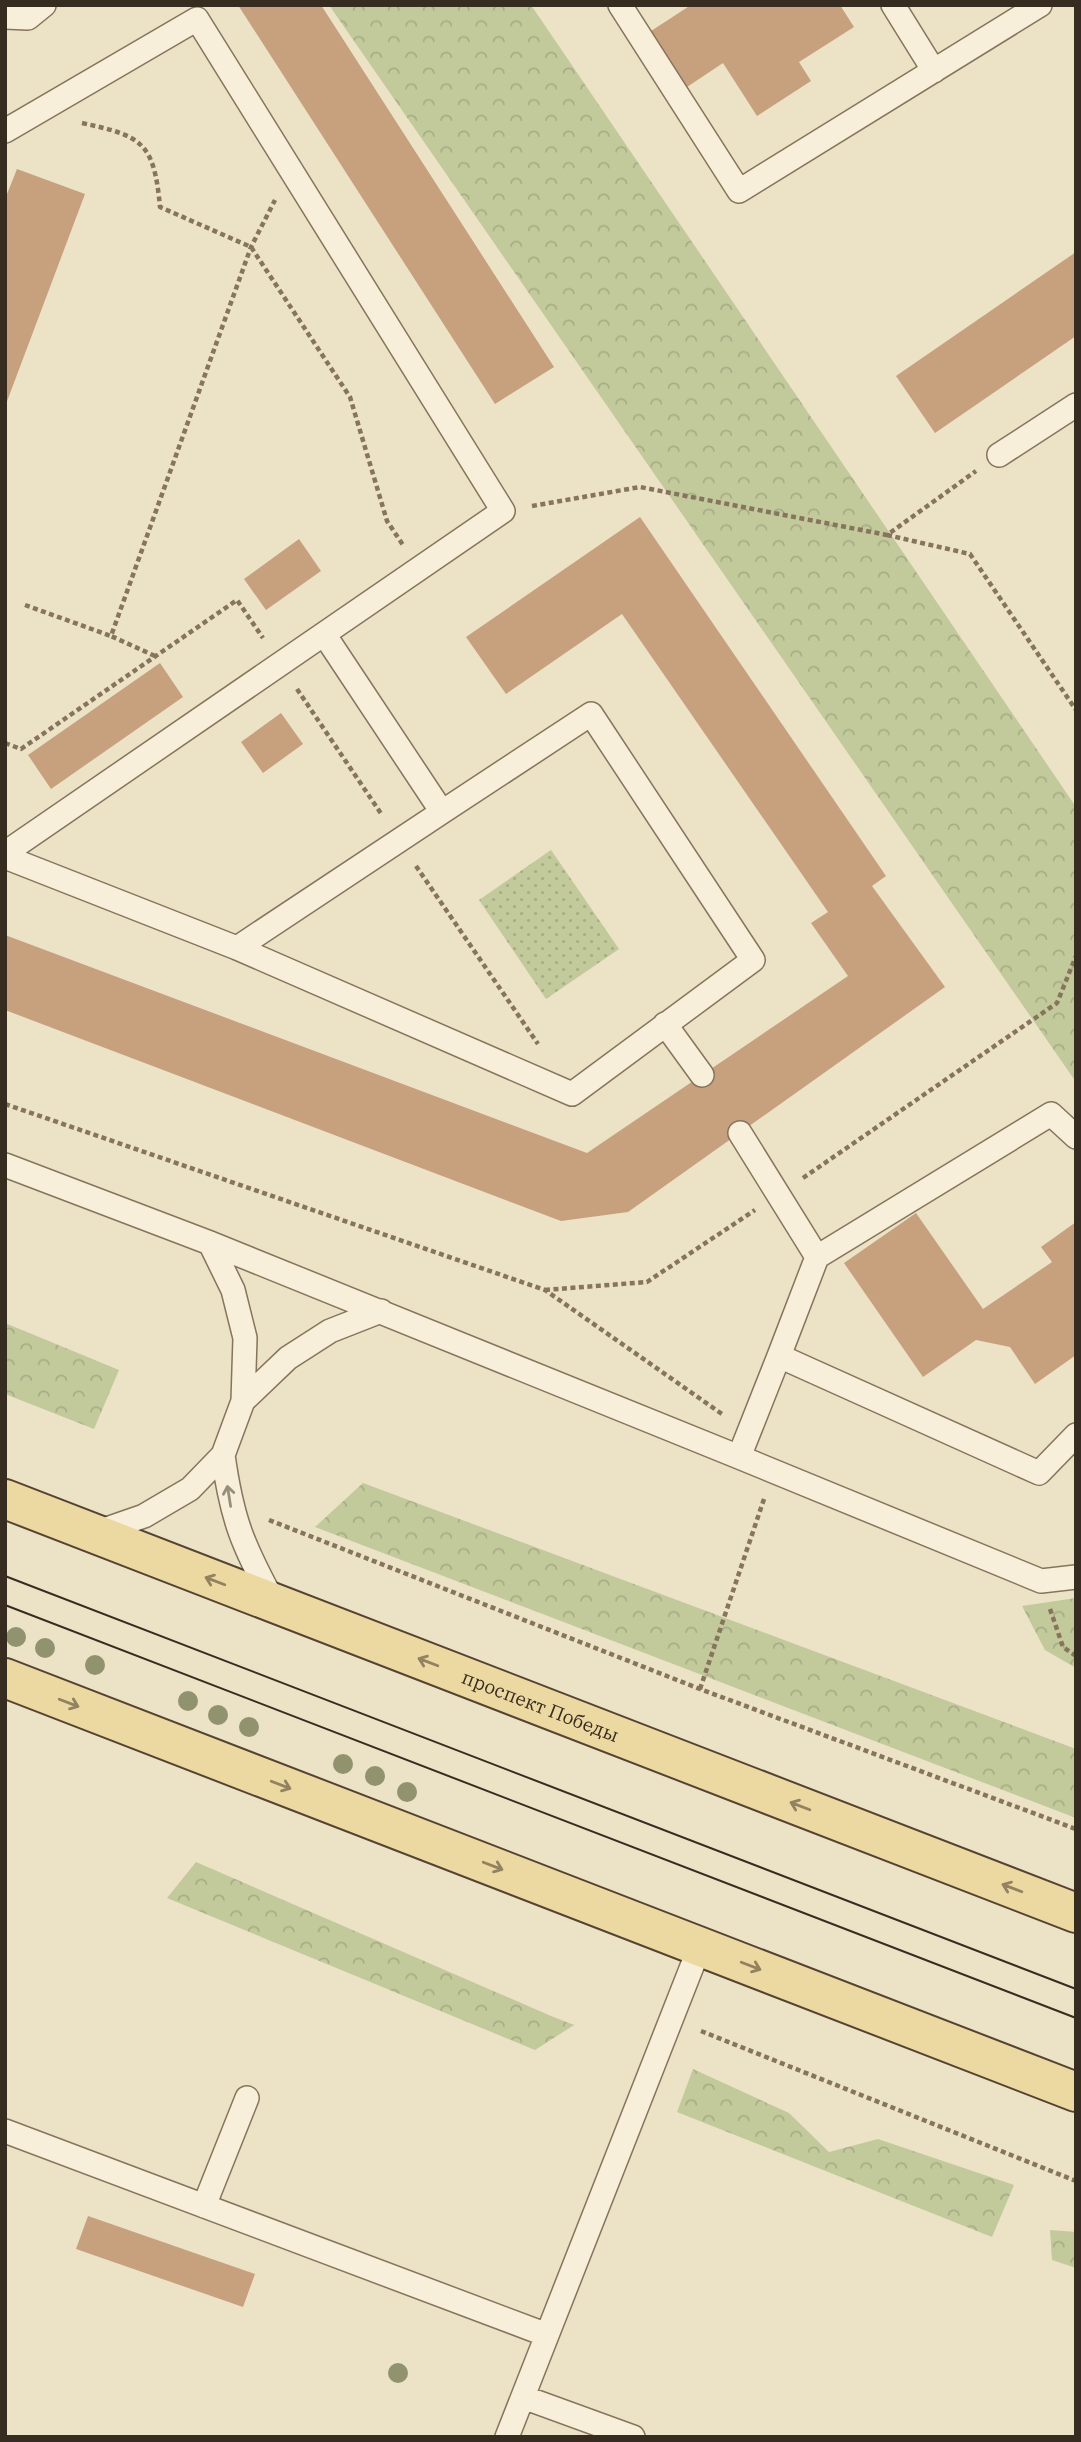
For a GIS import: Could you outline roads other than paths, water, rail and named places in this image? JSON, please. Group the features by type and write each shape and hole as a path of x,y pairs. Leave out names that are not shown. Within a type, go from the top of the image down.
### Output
{"main road":[{"name":"проспект Победы","path":"5,1499 1076,1913"},
{"path":"5,1678 1076,2092"}],"lane":[{"path":"5,17 28,18 44,5"},
{"path":"620,5 740,191 1040,5"},
{"path":"893,5 933,71"},
{"path":"5,131 197,19 289,171 503,511 5,855"},
{"path":"999,455 1076,405"},
{"path":"324,634 442,812"},
{"path":"5,855 237,948 572,1094 753,960 592,714 237,948"},
{"path":"665,1024 702,1075"},
{"path":"739,1457 817,1257 1051,1114 1076,1137"},
{"path":"740,1133 817,1257"},
{"path":"5,1165 381,1311 1041,1581 1076,1577"},
{"path":"94,1534 144,1516 190,1489 223,1455 243,1401 245,1338 233,1290 210,1243"},
{"path":"243,1401 288,1358 330,1331 381,1311"},
{"path":"779,1356 1038,1473 1076,1435"},
{"path":"223,1455 230,1504 243,1547 274,1603"},
{"path":"507,2437 700,1946"},
{"path":"204,2206 247,2098"},
{"path":"5,2131 547,2335"},
{"path":"523,2397 633,2437"}],"tram line":[{"path":"5,1576 1076,1989"},
{"path":"5,1605 1076,2018"}]}
